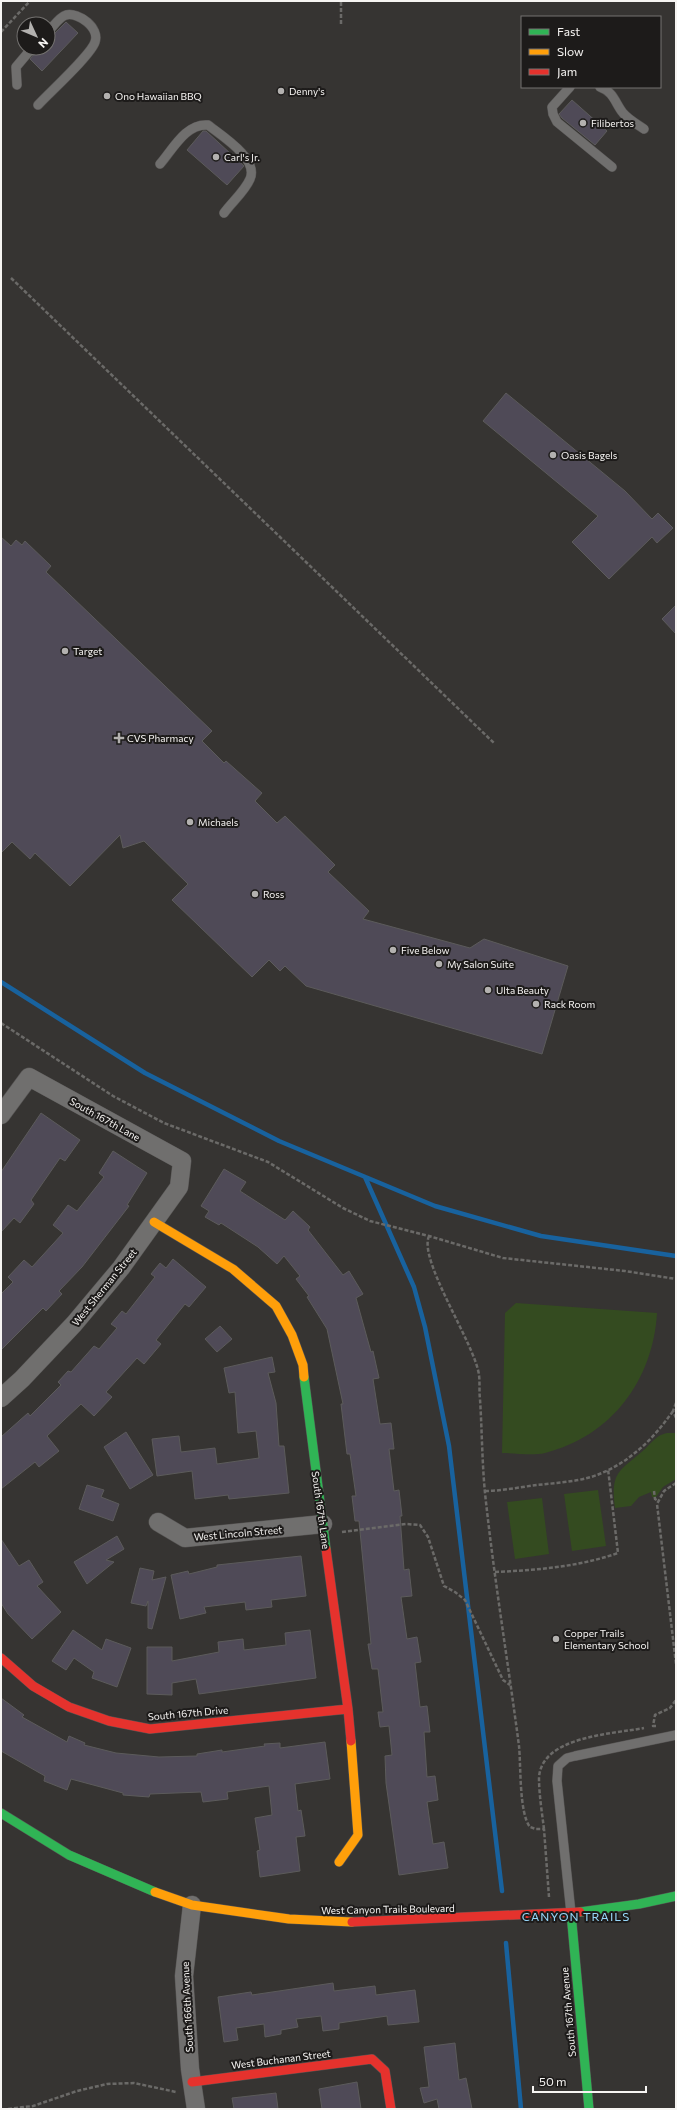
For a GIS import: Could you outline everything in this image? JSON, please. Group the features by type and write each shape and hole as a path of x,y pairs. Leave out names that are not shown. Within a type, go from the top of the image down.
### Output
{"street":[{"name":"South 167th Lane","path":"1,1115 29,1077 182,1161"},
{"name":"West Sherman Street","path":"1,1398 22,1379 74,1324 121,1268 179,1187 182,1161"},
{"name":"South 167th Lane","path":"154,1222 233,1269 276,1306 292,1335 303,1365 305,1398 348,1709 358,1835 339,1862"},
{"name":"West Lincoln Street","path":"158,1522 185,1538 323,1530"},
{"name":"South 167th Drive","path":"1,1658 24,1680 54,1700 81,1713 120,1725 150,1729 348,1709"},
{"name":"West Canyon Trails Boulevard","path":"1,1813 69,1854 151,1890 192,1905 289,1919 339,1923 571,1913 639,1904 676,1896"},
{"name":"South 166th Avenue","path":"192,1905 185,1955 184,1976 194,2095"},
{"name":"South 167th Avenue","path":"571,1913 578,2011 589,2109"},
{"name":"West Buchanan Street","path":"194,2095 372,2059 385,2071 390,2109"}],"lane":[{"path":"38,105 92,49 96,37 94,29 79,16 70,15 61,18 56,23"},
{"path":"17,85 16,67 25,56"},
{"path":"569,88 552,107 553,114 558,122 612,167"},
{"path":"604,88 607,89 615,99 623,113 632,122 644,129"},
{"path":"160,164 188,130 199,124 208,125 248,159 252,170 250,179 245,188 224,213"},
{"path":"571,1913 557,1781 558,1766 567,1758 676,1735"}],"path":[{"path":"1,32 30,1"},
{"path":"341,1 341,24"},
{"path":"11,278 495,744"},
{"path":"1,1023 113,1096 164,1123 268,1162 343,1208 370,1221 429,1236 503,1258 626,1271 676,1279"},
{"path":"429,1236 428,1244 438,1281 473,1355 479,1375 485,1491 519,1747 526,1821 530,1827 544,1830 550,1914"},
{"path":"485,1491 581,1479 608,1469 642,1448 660,1429 676,1403"},
{"path":"673,1410 676,1418"},
{"path":"495,1572 574,1565 593,1562 618,1553 608,1469"},
{"path":"676,1483 664,1491 658,1501 659,1524 676,1664"},
{"path":"654,1491 655,1499 658,1501"},
{"path":"323,1530 406,1524 420,1525 428,1537 444,1586 465,1600 503,1680 510,1685"},
{"path":"659,1725 653,1726 655,1715 670,1708 676,1700"},
{"path":"8,2109 33,2106 77,2091 107,2084 134,2083 194,2095"}],"green space":[{"path":"516,1303 657,1313 654,1338 647,1361 625,1402 609,1419 590,1433 569,1445 540,1454 502,1453 505,1313"},
{"path":"676,1433 676,1479 663,1487 656,1497 652,1497 651,1492 639,1497 631,1506 615,1508 614,1486 619,1473 655,1439 660,1435"},
{"path":"598,1490 606,1546 572,1551 564,1494"},
{"path":"542,1498 549,1554 515,1559 507,1502"}],"building":[{"path":"66,22 78,33 42,71 30,59 32,56 56,56 56,32"},
{"name":"Filibertos","path":"572,100 607,131 595,145 559,114"},
{"name":"Carl's Jr.","path":"203,131 206,131 244,166 227,185 187,150"},
{"path":"506,393 625,491 652,519 658,513 673,528 657,543 652,537 609,579 572,542 598,516 483,421"},
{"path":"1,537 11,546 16,540 22,545 25,541 51,566 46,572 212,731 202,741 224,763 226,761 262,793 255,801 277,823 285,816 335,865 328,872 369,911 363,919 470,948 484,939 568,966 542,1054 306,986 285,966 280,971 269,960 252,977 172,900 188,884 144,841 123,848 120,835 70,886 35,853 30,859 12,842 1,853"},
{"path":"676,605 676,634 662,619"},
{"path":"41,1113 80,1140 65,1161 60,1158 31,1200 34,1204 20,1223 14,1218 1,1232 1,1172"},
{"path":"113,1151 147,1173 127,1205 129,1206 82,1267 59,1291 62,1294 46,1311 43,1308 1,1350 1,1294 13,1282 8,1277 24,1260 32,1267 63,1233 53,1225 68,1205 77,1211 104,1177 99,1173"},
{"path":"224,1169 246,1182 240,1191 285,1220 293,1211 310,1227 308,1230 343,1275 349,1271 363,1294 356,1298 371,1352 373,1351 379,1378 373,1379 380,1424 391,1423 394,1449 389,1449 394,1491 399,1490 402,1516 400,1516 404,1570 409,1569 412,1596 401,1597 407,1639 417,1637 421,1662 415,1663 420,1707 427,1706 430,1732 424,1732 427,1777 435,1776 438,1800 427,1802 433,1844 444,1842 448,1868 399,1875 386,1783 385,1756 392,1755 389,1726 380,1727 378,1712 383,1712 378,1669 372,1669 368,1644 371,1644 359,1521 355,1521 352,1496 356,1496 350,1454 347,1454 341,1404 343,1404 327,1329 307,1297 309,1296 296,1279 300,1276 284,1256 277,1264 258,1247 221,1223 219,1225 205,1217 209,1211 201,1206"},
{"path":"173,1259 206,1287 189,1307 185,1304 156,1340 161,1344 144,1364 137,1358 106,1392 112,1397 94,1416 81,1404 47,1436 59,1451 39,1467 35,1462 1,1489 1,1437 28,1413 30,1416 61,1385 58,1382 68,1371 71,1372 94,1346 99,1349 117,1328 111,1324 122,1311 126,1314 155,1277 151,1274 160,1263 166,1268"},
{"path":"220,1326 232,1339 217,1352 205,1339"},
{"path":"272,1357 275,1372 268,1373 276,1403 279,1446 284,1446 289,1493 229,1499 228,1495 195,1499 192,1471 157,1476 152,1439 179,1436 181,1452 215,1448 217,1464 259,1458 256,1431 238,1433 235,1392 229,1393 224,1368"},
{"path":"126,1432 153,1475 130,1489 104,1447"},
{"path":"87,1485 104,1490 101,1497 119,1504 113,1521 79,1509"},
{"path":"117,1536 124,1549 106,1560 114,1562 87,1584 74,1562"},
{"path":"1,1539 19,1566 29,1560 43,1582 37,1586 61,1612 32,1639 8,1614 1,1603"},
{"path":"301,1556 306,1596 271,1600 272,1607 246,1610 245,1602 204,1607 206,1613 180,1619 171,1575 188,1571 189,1574 217,1567 217,1565"},
{"path":"140,1568 154,1571 152,1580 166,1577 152,1629 148,1628 148,1601 146,1606 131,1603"},
{"path":"73,1630 102,1650 106,1639 131,1648 117,1687 92,1678 94,1672 74,1658 66,1670 52,1661"},
{"path":"310,1630 316,1678 199,1694 196,1679 172,1683 172,1695 147,1694 147,1647 172,1647 172,1661 219,1652 218,1642 243,1639 244,1650 286,1645 285,1633"},
{"path":"1,1698 24,1715 22,1717 67,1742 69,1736 85,1743 84,1745 116,1753 159,1757 197,1756 197,1754 222,1750 222,1752 265,1746 264,1744 280,1743 280,1748 325,1742 330,1779 295,1784 298,1811 301,1810 305,1836 296,1837 300,1871 260,1877 257,1851 260,1850 255,1818 272,1815 269,1786 227,1792 228,1799 203,1802 201,1792 150,1794 149,1797 123,1795 123,1793 71,1779 67,1790 44,1781 45,1776 1,1751"},
{"path":"333,1983 334,1991 375,1986 376,1995 415,1990 419,2022 388,2025 387,2016 339,2023 339,2029 323,2031 321,2016 296,2019 298,2027 281,2030 281,2034 265,2037 264,2024 236,2028 238,2040 224,2042 218,1997 251,1992 252,1995"},
{"path":"455,2043 459,2080 466,2078 472,2109 439,2109 437,2099 424,2103 420,2088 429,2087 424,2047"},
{"path":"357,2082 361,2109 322,2109 319,2089"},
{"path":"276,2093 278,2109 234,2109 232,2098"}],"waterway":[{"path":"1,982 145,1073 279,1141 435,1206 541,1236 676,1256"},
{"path":"365,1177 414,1287 425,1327 449,1446 502,1891"},
{"path":"506,1943 521,2109"}],"traffic: fast":[{"path":"304,1377 326,1549"},
{"path":"1,1813 69,1855 155,1892"},
{"path":"580,1912 639,1904 676,1896"},
{"path":"571,1913 589,2109"}],"traffic: slow":[{"path":"154,1222 233,1269 276,1306 292,1335 303,1365 304,1377"},
{"path":"339,1862 358,1835 351,1741"},
{"path":"155,1892 192,1905 289,1919 352,1922"}],"traffic: jam":[{"path":"326,1549 351,1741"},
{"path":"1,1658 33,1686 69,1707 109,1721 150,1729 348,1709"},
{"path":"352,1922 580,1912"},
{"path":"192,2082 372,2059 385,2071 391,2109"}],"place":[{"name":"Denny's","path":"281,91"},
{"name":"Ono Hawaiian BBQ","path":"107,96"},
{"name":"Filibertos","path":"583,123"},
{"name":"Carl's Jr.","path":"216,157"},
{"name":"Oasis Bagels","path":"553,455"},
{"name":"Target","path":"65,651"},
{"name":"CVS Pharmacy","path":"119,738"},
{"name":"Michaels","path":"190,822"},
{"name":"Ross","path":"255,894"},
{"name":"Five Below","path":"393,950"},
{"name":"My Salon Suite","path":"439,964"},
{"name":"Ulta Beauty","path":"488,990"},
{"name":"Rack Room","path":"536,1004"},
{"name":"Copper Trails Elementary School","path":"556,1639"}],"district":[{"name":"CANYON TRAILS","path":"576,1917"}]}
